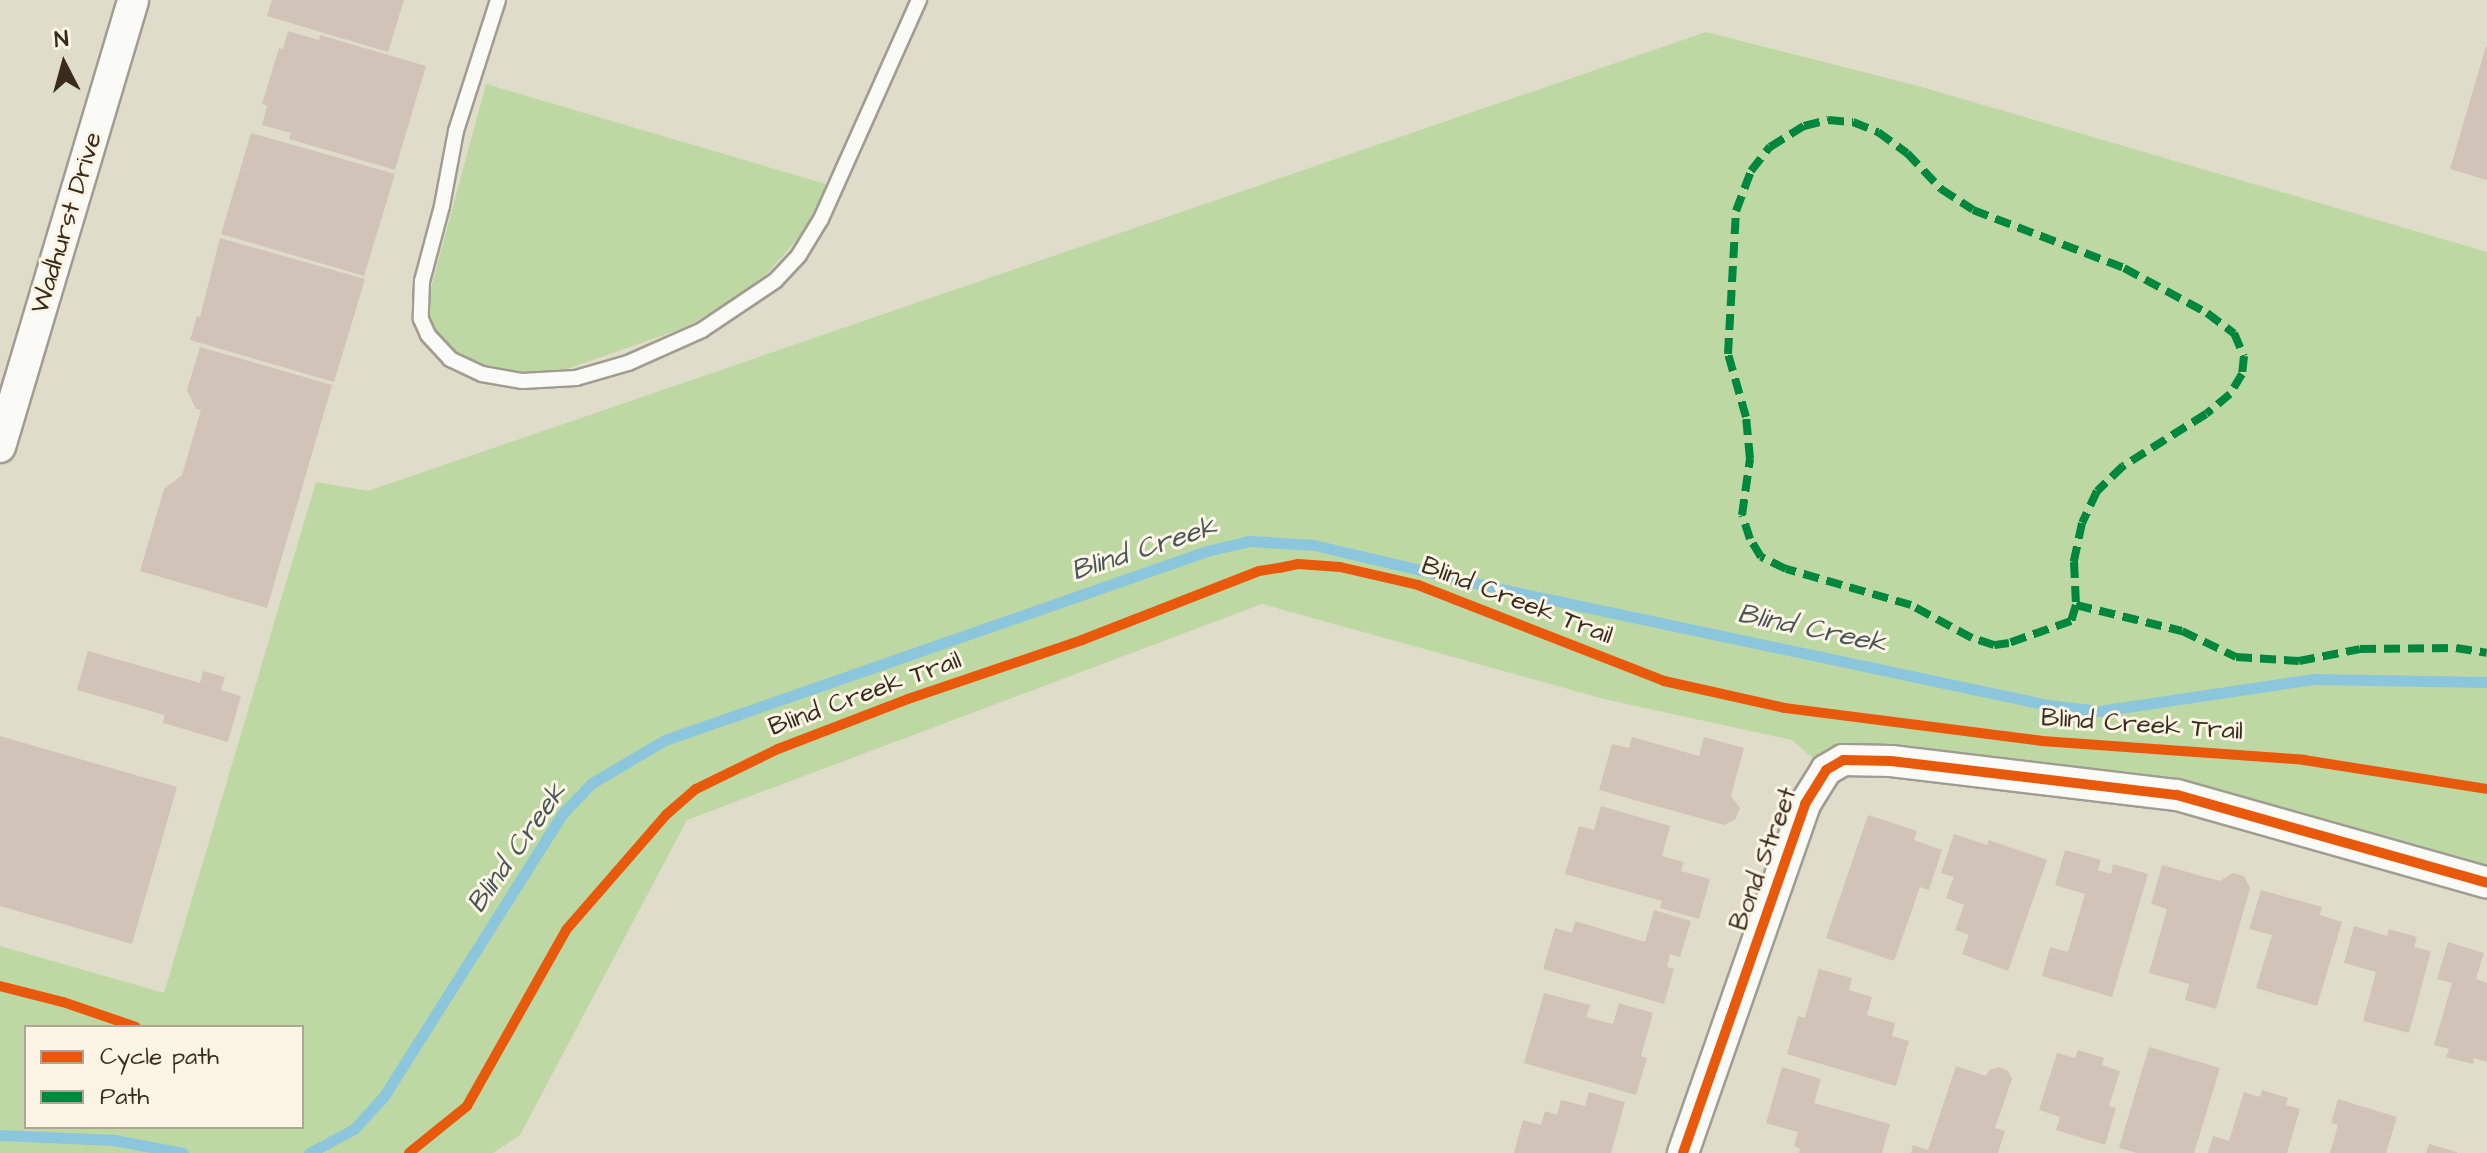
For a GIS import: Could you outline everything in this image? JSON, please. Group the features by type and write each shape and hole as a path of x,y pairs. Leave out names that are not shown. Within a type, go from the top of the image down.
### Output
{"street":[{"name":"Wadhurst Drive","path":"0,447 133,0"},
{"name":"Bond Street","path":"1683,1153 1805,804 1826,770 1843,760 1891,761 2177,795 2487,883"}],"lane":[{"path":"498,0 456,131 442,206 422,281 421,319 428,335 450,359 482,374 522,381 576,378 628,363 702,330 775,281 799,255 821,219 919,0"}],"green space":[{"path":"1706,32 1918,86 2487,252 2487,883 2207,802 1826,770 1792,740 1604,699 1262,604 687,820 520,1135 493,1153 0,1153 0,946 164,993 316,482 368,491"},
{"path":"486,84 829,185 801,235 756,286 681,329 561,371 527,373 475,364 438,339 430,320 428,299"}],"building":[{"path":"272,0 404,0 388,52 267,16"},
{"path":"288,31 319,40 320,35 426,66 395,170 289,139 291,133 262,125 267,106 262,104 279,48 283,49"},
{"path":"2487,46 2487,180 2450,169"},
{"path":"251,133 395,174 364,276 221,234"},
{"path":"220,238 365,279 334,382 190,340 197,316 200,317"},
{"path":"200,347 332,385 267,608 140,571 164,489 182,475 201,410 196,409 187,390"},
{"path":"88,651 200,683 203,671 225,677 221,690 241,696 228,742 163,723 165,715 77,690"},
{"path":"0,736 177,787 132,944 0,906"},
{"path":"1632,737 1699,756 1704,737 1744,748 1731,796 1740,808 1735,820 1724,825 1599,790 1612,744 1629,748"},
{"path":"1601,806 1670,826 1662,856 1684,862 1681,871 1710,879 1699,919 1660,908 1662,901 1565,874 1579,826 1594,830"},
{"path":"1868,815 1917,831 1914,840 1942,850 1929,890 1920,887 1894,961 1826,938"},
{"path":"1954,834 1987,845 1989,840 2047,860 2008,971 1962,954 1969,935 1955,930 1964,905 1946,898 1954,877 1941,873"},
{"path":"2065,850 2101,860 2098,870 2111,874 2113,864 2148,874 2112,997 2042,976 2050,947 2068,952 2085,894 2055,885"},
{"path":"2162,865 2220,881 2233,873 2244,876 2250,888 2216,1009 2185,1000 2189,984 2149,973 2167,909 2151,904"},
{"path":"2261,890 2322,907 2320,915 2342,922 2317,1006 2256,988 2272,935 2249,929"},
{"path":"1654,910 1691,921 1680,957 1670,954 1667,967 1674,969 1664,1004 1543,969 1555,928 1572,933 1575,921 1645,942"},
{"path":"2354,926 2387,936 2389,929 2417,937 2414,947 2431,951 2409,1033 2363,1021 2376,972 2344,963"},
{"path":"2448,942 2484,953 2476,979 2487,983 2487,1062 2474,1058 2473,1064 2446,1057 2449,1049 2434,1045 2452,983 2437,979"},
{"path":"1819,969 1852,978 1849,990 1872,997 1867,1015 1895,1023 1892,1036 1909,1041 1896,1086 1787,1054 1798,1016 1805,1018"},
{"path":"1544,993 1590,1005 1586,1017 1613,1024 1619,1003 1653,1013 1641,1056 1647,1058 1636,1095 1524,1063"},
{"path":"2149,1047 2220,1068 2194,1153 2137,1153 2119,1148"},
{"path":"2078,1050 2104,1058 2102,1065 2120,1071 2109,1106 2116,1108 2105,1145 2056,1130 2060,1117 2039,1110 2057,1053 2075,1058"},
{"path":"1956,1066 1986,1076 1989,1070 1999,1067 2008,1071 2012,1079 1995,1128 2005,1131 1998,1153 1911,1153 1913,1145 1928,1150"},
{"path":"1782,1067 1821,1079 1814,1103 1890,1124 1882,1153 1799,1153 1800,1149 1794,1146 1798,1132 1766,1123"},
{"path":"2262,1090 2288,1098 2286,1105 2300,1109 2287,1153 2208,1153 2213,1136 2229,1141 2244,1092 2260,1097"},
{"path":"1589,1092 1625,1102 1611,1153 1514,1153 1523,1120 1541,1125 1545,1111 1557,1115 1561,1100 1585,1106"},
{"path":"2338,1099 2397,1117 2386,1153 2330,1153 2338,1125 2331,1123"},
{"path":"2429,1144 2457,1152 2457,1153 2426,1153"}],"waterway":[{"name":"Blind Creek","path":"309,1153 354,1129 384,1096 562,814 592,783 665,740 1207,551 1249,541 1314,545 1515,592 2048,705 2099,711 2313,679 2487,682"},
{"name":"Blind Creek","path":"0,1135 114,1140 183,1153"}],"marked path":[{"path":"1828,120 1853,122 1878,132 1907,153 1941,189 1973,210 2124,268 2207,313 2234,333 2244,356 2242,374 2230,394 2206,414 2123,466 2097,491 2082,523 2074,562 2076,605 2071,621 2009,643 1994,645 1972,638 1911,605 1786,569 1761,557 1750,539 1742,515 1750,459 1746,417 1728,354 1736,211 1751,171 1770,147 1804,126 1828,120"},
{"path":"2076,605 2182,631 2236,657 2299,661 2360,649 2456,648 2487,653"}],"cycle path":[{"name":"Blind Creek Trail","path":"409,1153 467,1106 566,930 667,814 696,789 778,749 908,699 1082,640 1259,571 1298,564 1340,567 1418,585 1664,681 1785,708 2042,741 2304,760 2487,789"},
{"path":"1683,1153 1805,804 1826,770 1843,760 1891,761 2177,795 2487,883"},
{"path":"0,986 63,1002 130,1025"}]}
